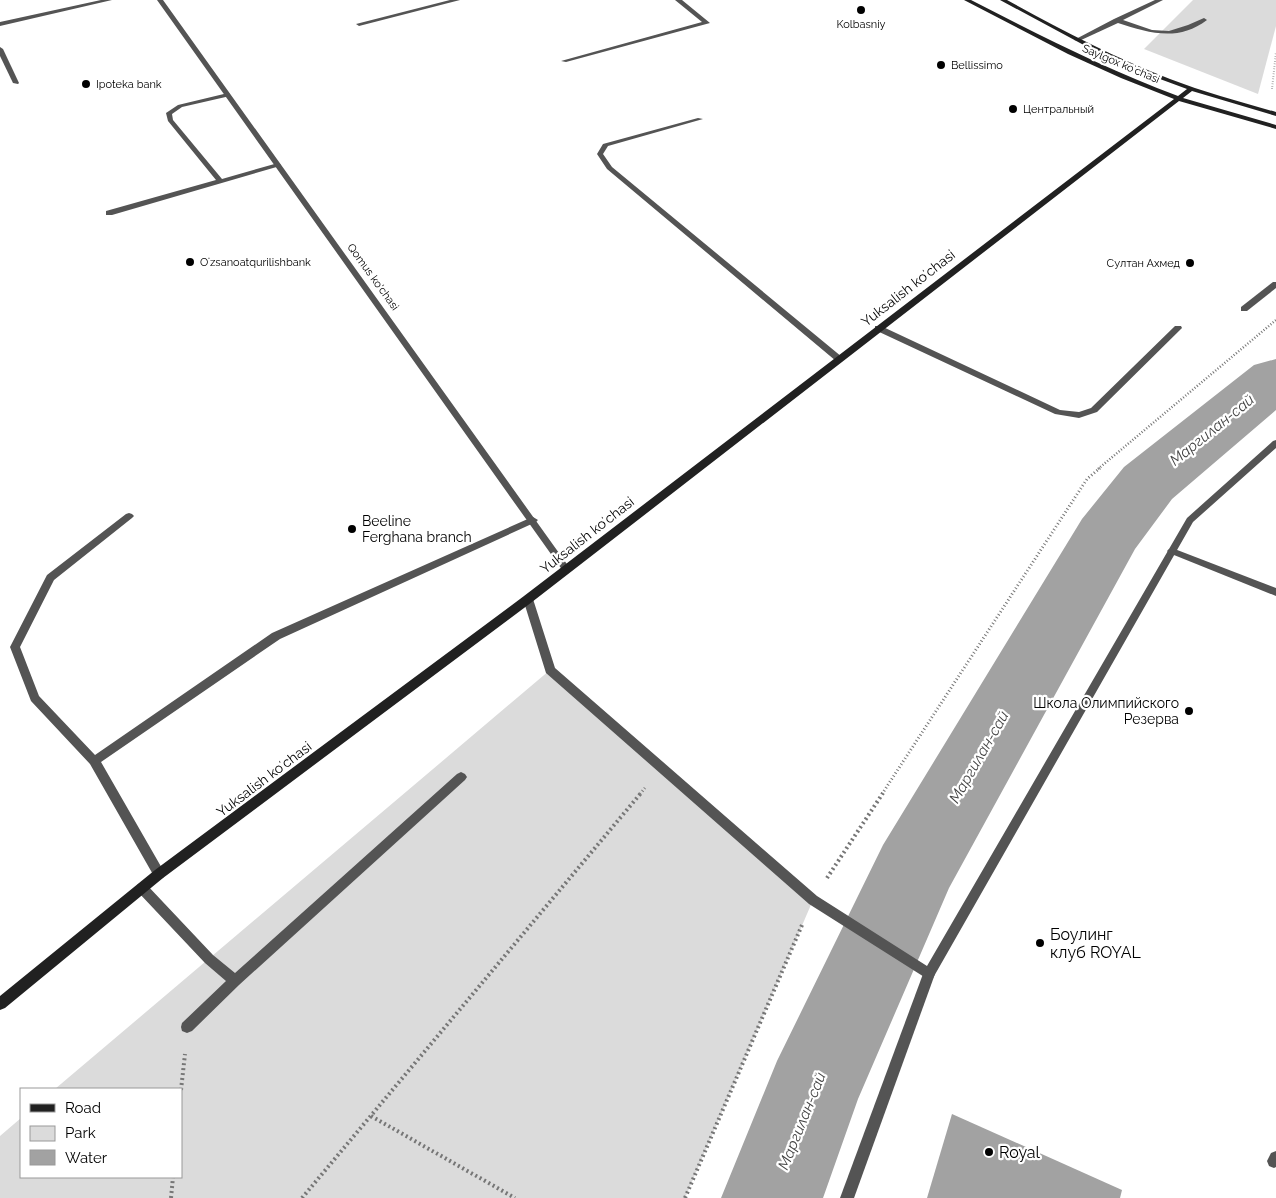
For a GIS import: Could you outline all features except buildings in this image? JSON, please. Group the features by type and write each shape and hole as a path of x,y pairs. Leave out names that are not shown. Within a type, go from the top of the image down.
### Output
{"main road":[{"name":"Saylgox koʻchasi","path":"967,0 1056,47 1178,99 1276,127"},
{"name":"Saylgox koʻchasi","path":"1003,0 1077,40 1191,88 1273,113"},
{"name":"Yuksalish koʻchasi","path":"0,1004 159,874 528,599 1191,88"}],"street":[{"path":"0,24 108,0"},
{"name":"Qomus ko'chasi","path":"160,0 566,568"},
{"path":"359,24 457,0"},
{"path":"564,61 707,23 678,0"},
{"path":"1077,40 1160,0"},
{"path":"1116,20 1155,32 1174,33 1204,20"},
{"path":"0,49 16,84"},
{"path":"220,181 170,120 168,113 180,106 228,95"},
{"path":"700,120 605,145 600,154 609,168 839,359"},
{"path":"109,213 278,164"},
{"path":"1244,309 1276,284"},
{"path":"878,328 1058,412 1079,415 1094,410 1178,328"},
{"path":"848,1198 929,974 1190,520 1276,443"},
{"path":"129,516 50,578 15,647 35,698 94,761 159,874"},
{"path":"94,761 276,636 533,520"},
{"path":"1172,551 1276,592"},
{"path":"528,599 550,670 813,900 929,974"},
{"path":"188,1027 236,981 461,777"},
{"path":"142,888 209,959 236,981"}],"path":[{"path":"1273,113 1276,52"},
{"path":"685,1198 813,900 1087,479 1276,320"},
{"path":"302,1198 661,768"},
{"path":"371,1116 515,1198"},
{"path":"171,1198 173,1178"}],"green space":[{"path":"1193,0 1276,0 1276,26 1258,94 1144,49"},
{"path":"550,670 813,900 685,1198 0,1198 0,1136 20,1119 20,1178 182,1178 182,1088 56,1088"}],"water":[{"name":"Royal","path":"952,1114 1122,1190 1120,1198 927,1198"}],"waterway":[{"name":"Маргилан-сай","path":"772,1198 811,1095 913,872 1107,536 1148,483 1276,378"}],"place":[{"name":"Kolbasniy","path":"861,10"},
{"name":"Bellissimo","path":"941,65"},
{"name":"Ipoteka bank","path":"86,84"},
{"name":"Центральный","path":"1013,109"},
{"name":"Oʻzsanoatqurilishbank","path":"190,262"},
{"name":"Султан Ахмед","path":"1190,263"},
{"name":"Beeline Ferghana branch","path":"352,529"},
{"name":"Школа Олимпийского Резерва","path":"1189,711"},
{"name":"Боулинг клуб ROYAL","path":"1040,943"},
{"name":"Royal","path":"989,1152"}]}
